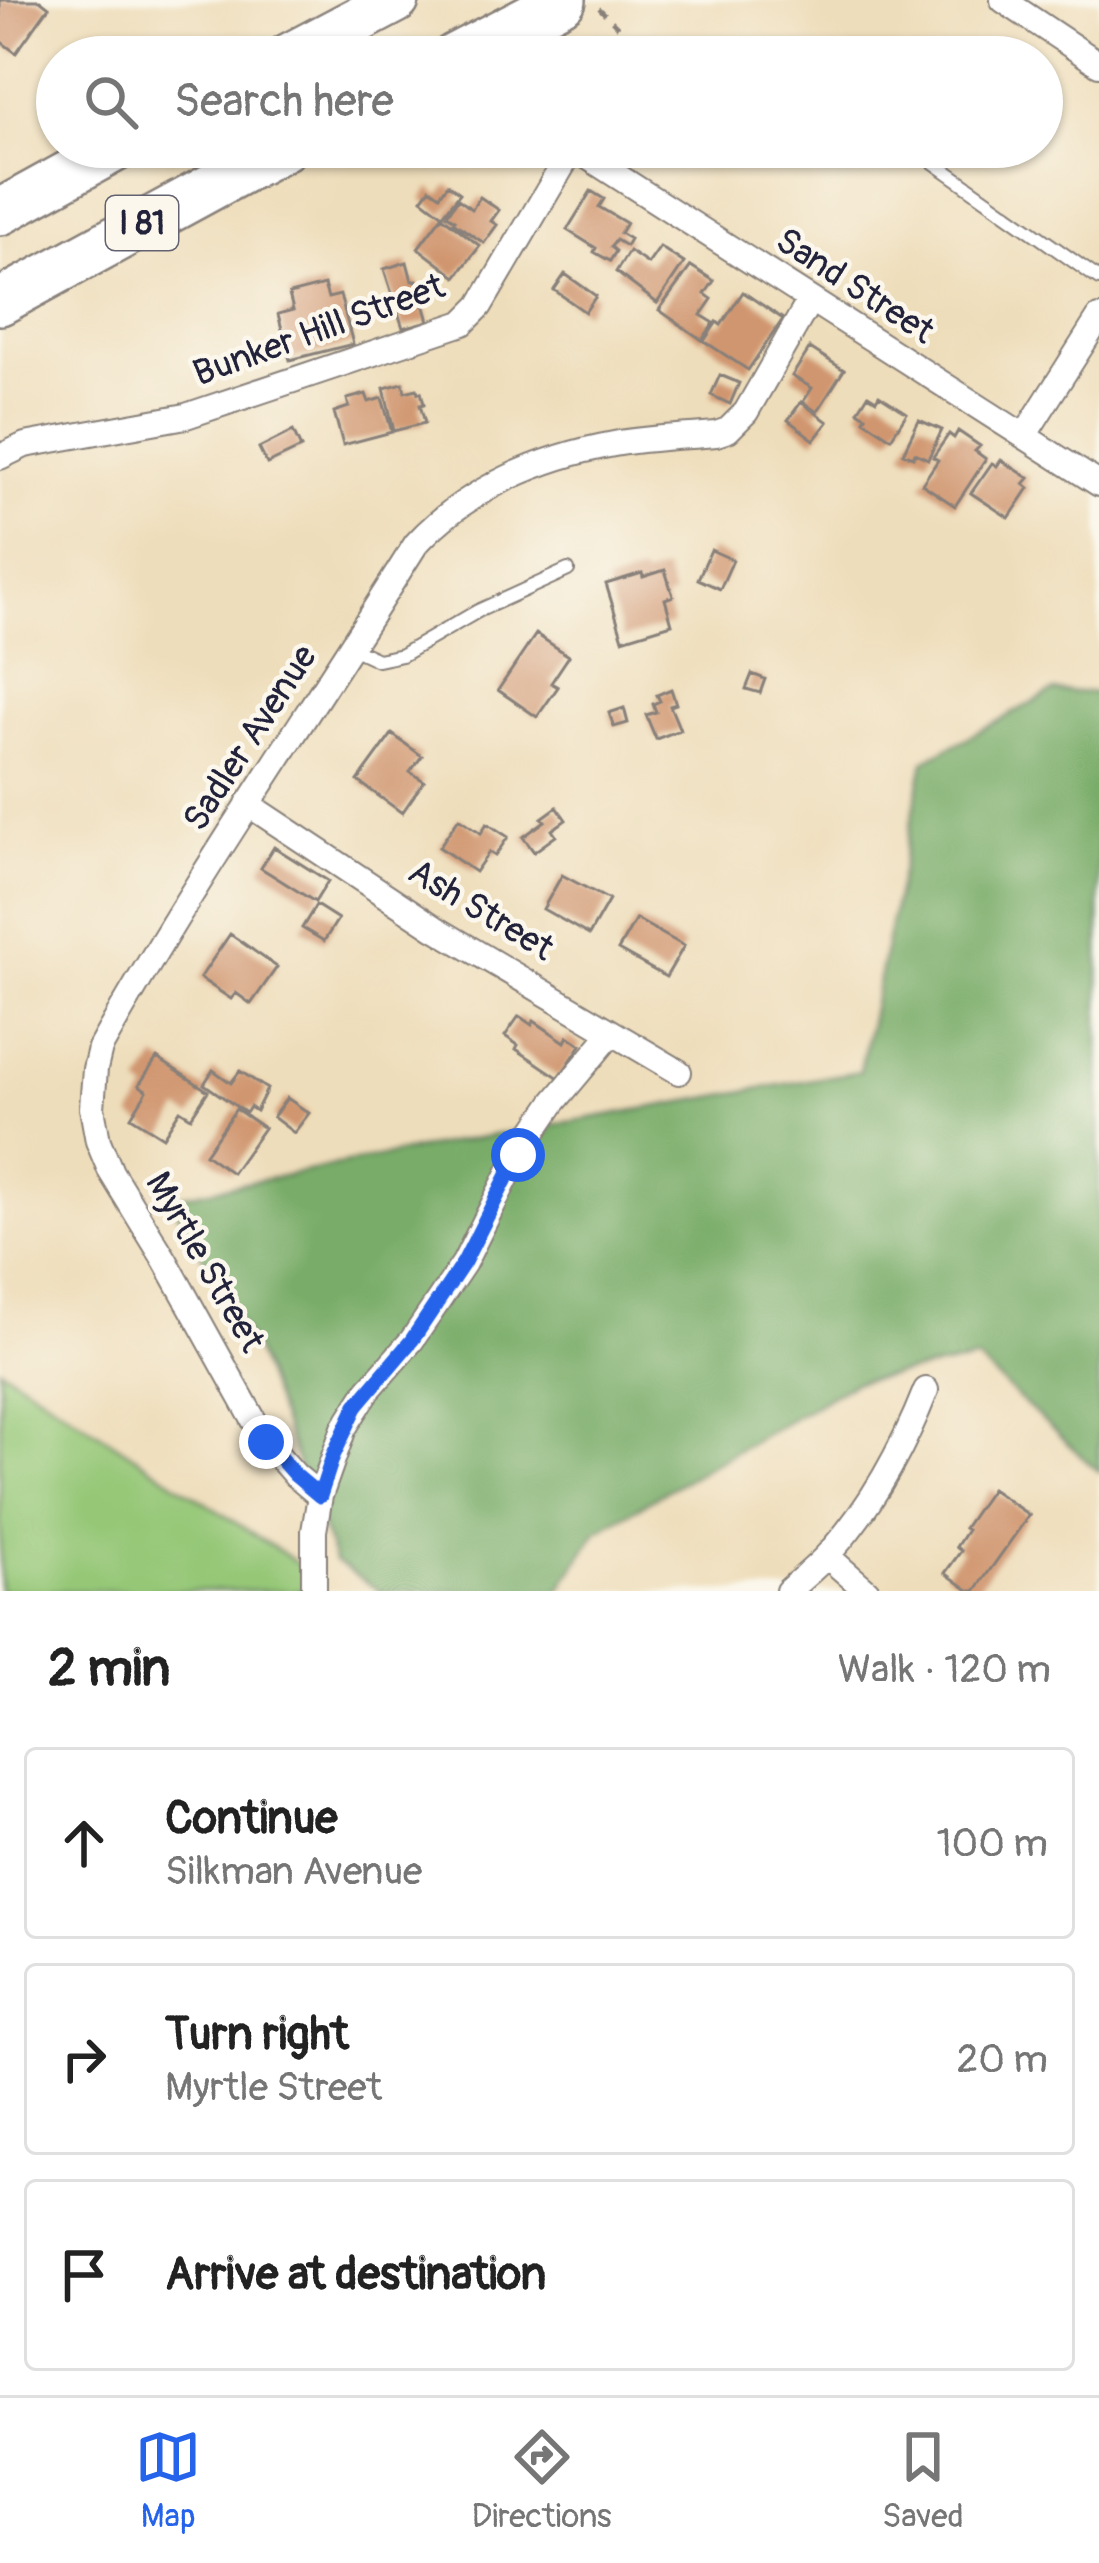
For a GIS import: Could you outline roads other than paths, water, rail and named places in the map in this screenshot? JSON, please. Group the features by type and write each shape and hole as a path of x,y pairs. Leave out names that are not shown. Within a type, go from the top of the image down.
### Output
{"highway":[{"path":"328,36 396,0"},
{"path":"495,36 563,0"},
{"name":"I 81","path":"0,212 80,168"},
{"name":"I 81","path":"0,302 246,168"}],"street":[{"path":"1003,0 1057,36"},
{"path":"1063,40 1099,64"},
{"name":"Bunker Hill Street","path":"0,458 25,445 186,416 463,323 480,306 561,168"},
{"name":"Sand Street","path":"606,168 1099,484"},
{"name":"Sadler Avenue","path":"92,1108 100,1048 170,927 431,527 475,495 577,452 728,430 746,412 810,300"},
{"path":"1024,436 1099,318"},
{"name":"Ash Street","path":"248,804 435,928 679,1072"},
{"path":"314,1591 314,1531 320,1496 357,1405 412,1340 464,1262 518,1155 610,1034"},
{"name":"Myrtle Street","path":"92,1108 98,1141 111,1172 266,1442 320,1496"},
{"path":"788,1591 849,1529 897,1456 926,1390"},
{"path":"827,1556 867,1591"}],"lane":[{"path":"942,168 1099,279"},
{"path":"352,648 379,660 402,655 499,601 568,570"}]}
